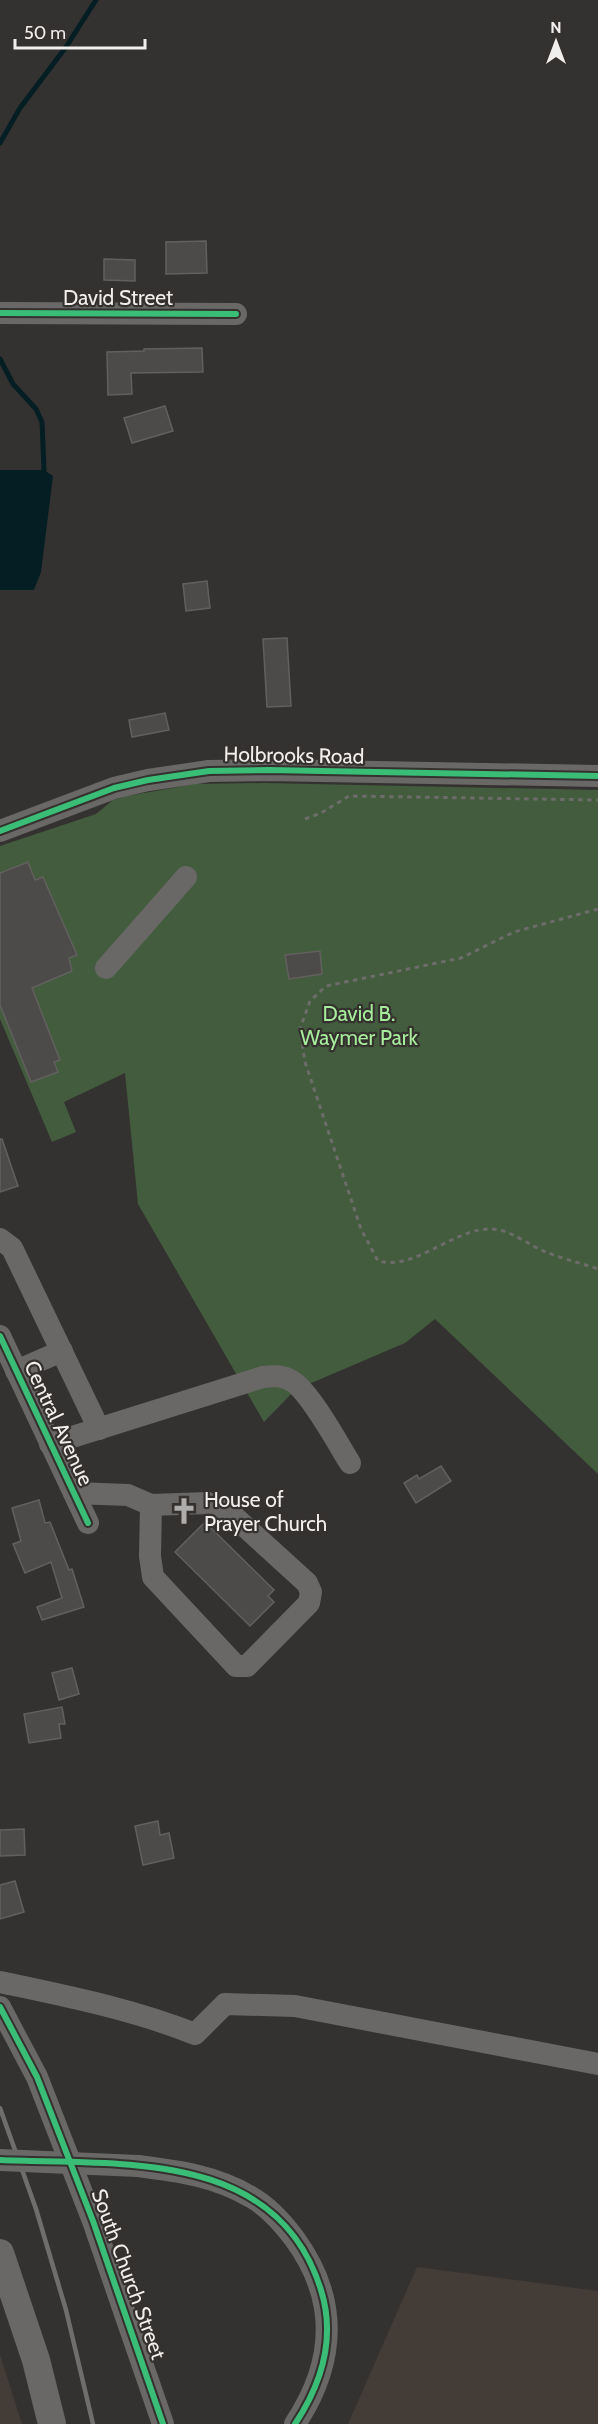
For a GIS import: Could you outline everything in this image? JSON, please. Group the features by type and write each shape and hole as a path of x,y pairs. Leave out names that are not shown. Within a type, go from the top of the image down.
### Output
{"main road":[{"path":"0,2253 36,2360 52,2424"}],"street":[{"name":"David Street","path":"0,313 236,314"},
{"name":"Holbrooks Road","path":"0,831 114,788 159,778 209,771 598,776"},
{"path":"106,968 186,877"},
{"path":"0,1239 12,1248 99,1428"},
{"name":"Central Avenue","path":"0,1336 88,1524"},
{"path":"16,1371 62,1351"},
{"path":"50,1444 263,1377 277,1376 292,1380 307,1396 350,1463"},
{"path":"74,1493 128,1495 151,1505 208,1503 229,1512 307,1583 311,1592 309,1603 247,1665 236,1665 153,1577 150,1556 151,1505"},
{"path":"0,1982 92,2002 165,2022 195,2034 225,2004 295,2006 598,2064"},
{"name":"South Church Street","path":"0,2007 37,2077 93,2221 163,2424"},
{"path":"0,2160 138,2166 180,2171 214,2179 252,2197 267,2208 284,2224 310,2261 326,2306 326,2352 315,2389 295,2424"}],"path":[{"path":"305,819 321,813 349,796 598,800"},
{"path":"598,909 514,932 461,958 355,978 326,986 310,1001 300,1029 305,1062 361,1229 378,1261 388,1264 402,1261 475,1231 492,1228 516,1236 544,1251 598,1269"}],"shaded area":[{"path":"417,2267 598,2291 598,2424 348,2424"},
{"path":"0,2355 22,2424 0,2424"}],"green space":[{"name":"David B. Waymer Park","path":"264,783 598,790 598,1474 435,1319 405,1343 295,1390 264,1422 138,1204 125,1073 64,1102 76,1132 52,1142 0,1019 0,846 96,814 113,800 127,796 195,784"}],"water":[{"path":"0,470 44,470 53,476 41,572 34,590 0,590"}],"building":[{"path":"206,241 207,273 166,274 166,242"},
{"path":"104,259 135,260 135,281 104,280"},
{"path":"202,348 203,372 131,373 132,394 108,395 107,352"},
{"path":"165,406 173,431 132,443 124,418"},
{"path":"207,581 210,608 186,611 183,584"},
{"path":"287,638 291,706 267,707 263,639"},
{"path":"165,713 169,730 132,737 129,720"},
{"path":"28,862 35,880 43,877 77,955 69,958 72,971 32,988 60,1060 54,1062 58,1072 31,1082 0,1005 0,873"},
{"path":"320,951 322,974 289,979 285,955"},
{"path":"0,1139 2,1139 18,1186 0,1192"},
{"path":"441,1466 451,1481 416,1503 404,1483 417,1475 419,1479"},
{"path":"39,1500 45,1523 50,1522 69,1570 72,1569 84,1607 42,1620 37,1607 62,1598 51,1562 25,1573 13,1544 21,1541 12,1508"},
{"path":"205,1522 274,1590 268,1596 274,1602 250,1626 175,1552"},
{"path":"72,1668 79,1694 59,1700 52,1673"},
{"path":"62,1707 65,1724 59,1724 61,1738 29,1743 24,1714"},
{"path":"158,1821 160,1835 169,1833 174,1858 143,1865 135,1826"},
{"path":"24,1829 25,1855 0,1856 0,1830"},
{"path":"15,1881 24,1912 0,1919 0,1885"}],"waterway":[{"path":"0,143 20,108 66,47 96,0"},
{"path":"0,359 13,384 36,409 42,422 44,470 41,474"}],"railway":[{"path":"0,2108 36,2209 66,2310 93,2424"}],"cycle path":[{"path":"0,313 236,314"},
{"path":"0,831 114,788 148,780 209,771 598,776"},
{"path":"0,1336 88,1523"},
{"path":"0,2007 37,2077 93,2221 163,2424"},
{"path":"0,2160 94,2162 142,2166 189,2174 231,2188 269,2210 299,2244 321,2290 325,2308 327,2325 324,2360 313,2393 295,2424"}],"place":[{"name":"House of Prayer Church","path":"184,1511"}]}
